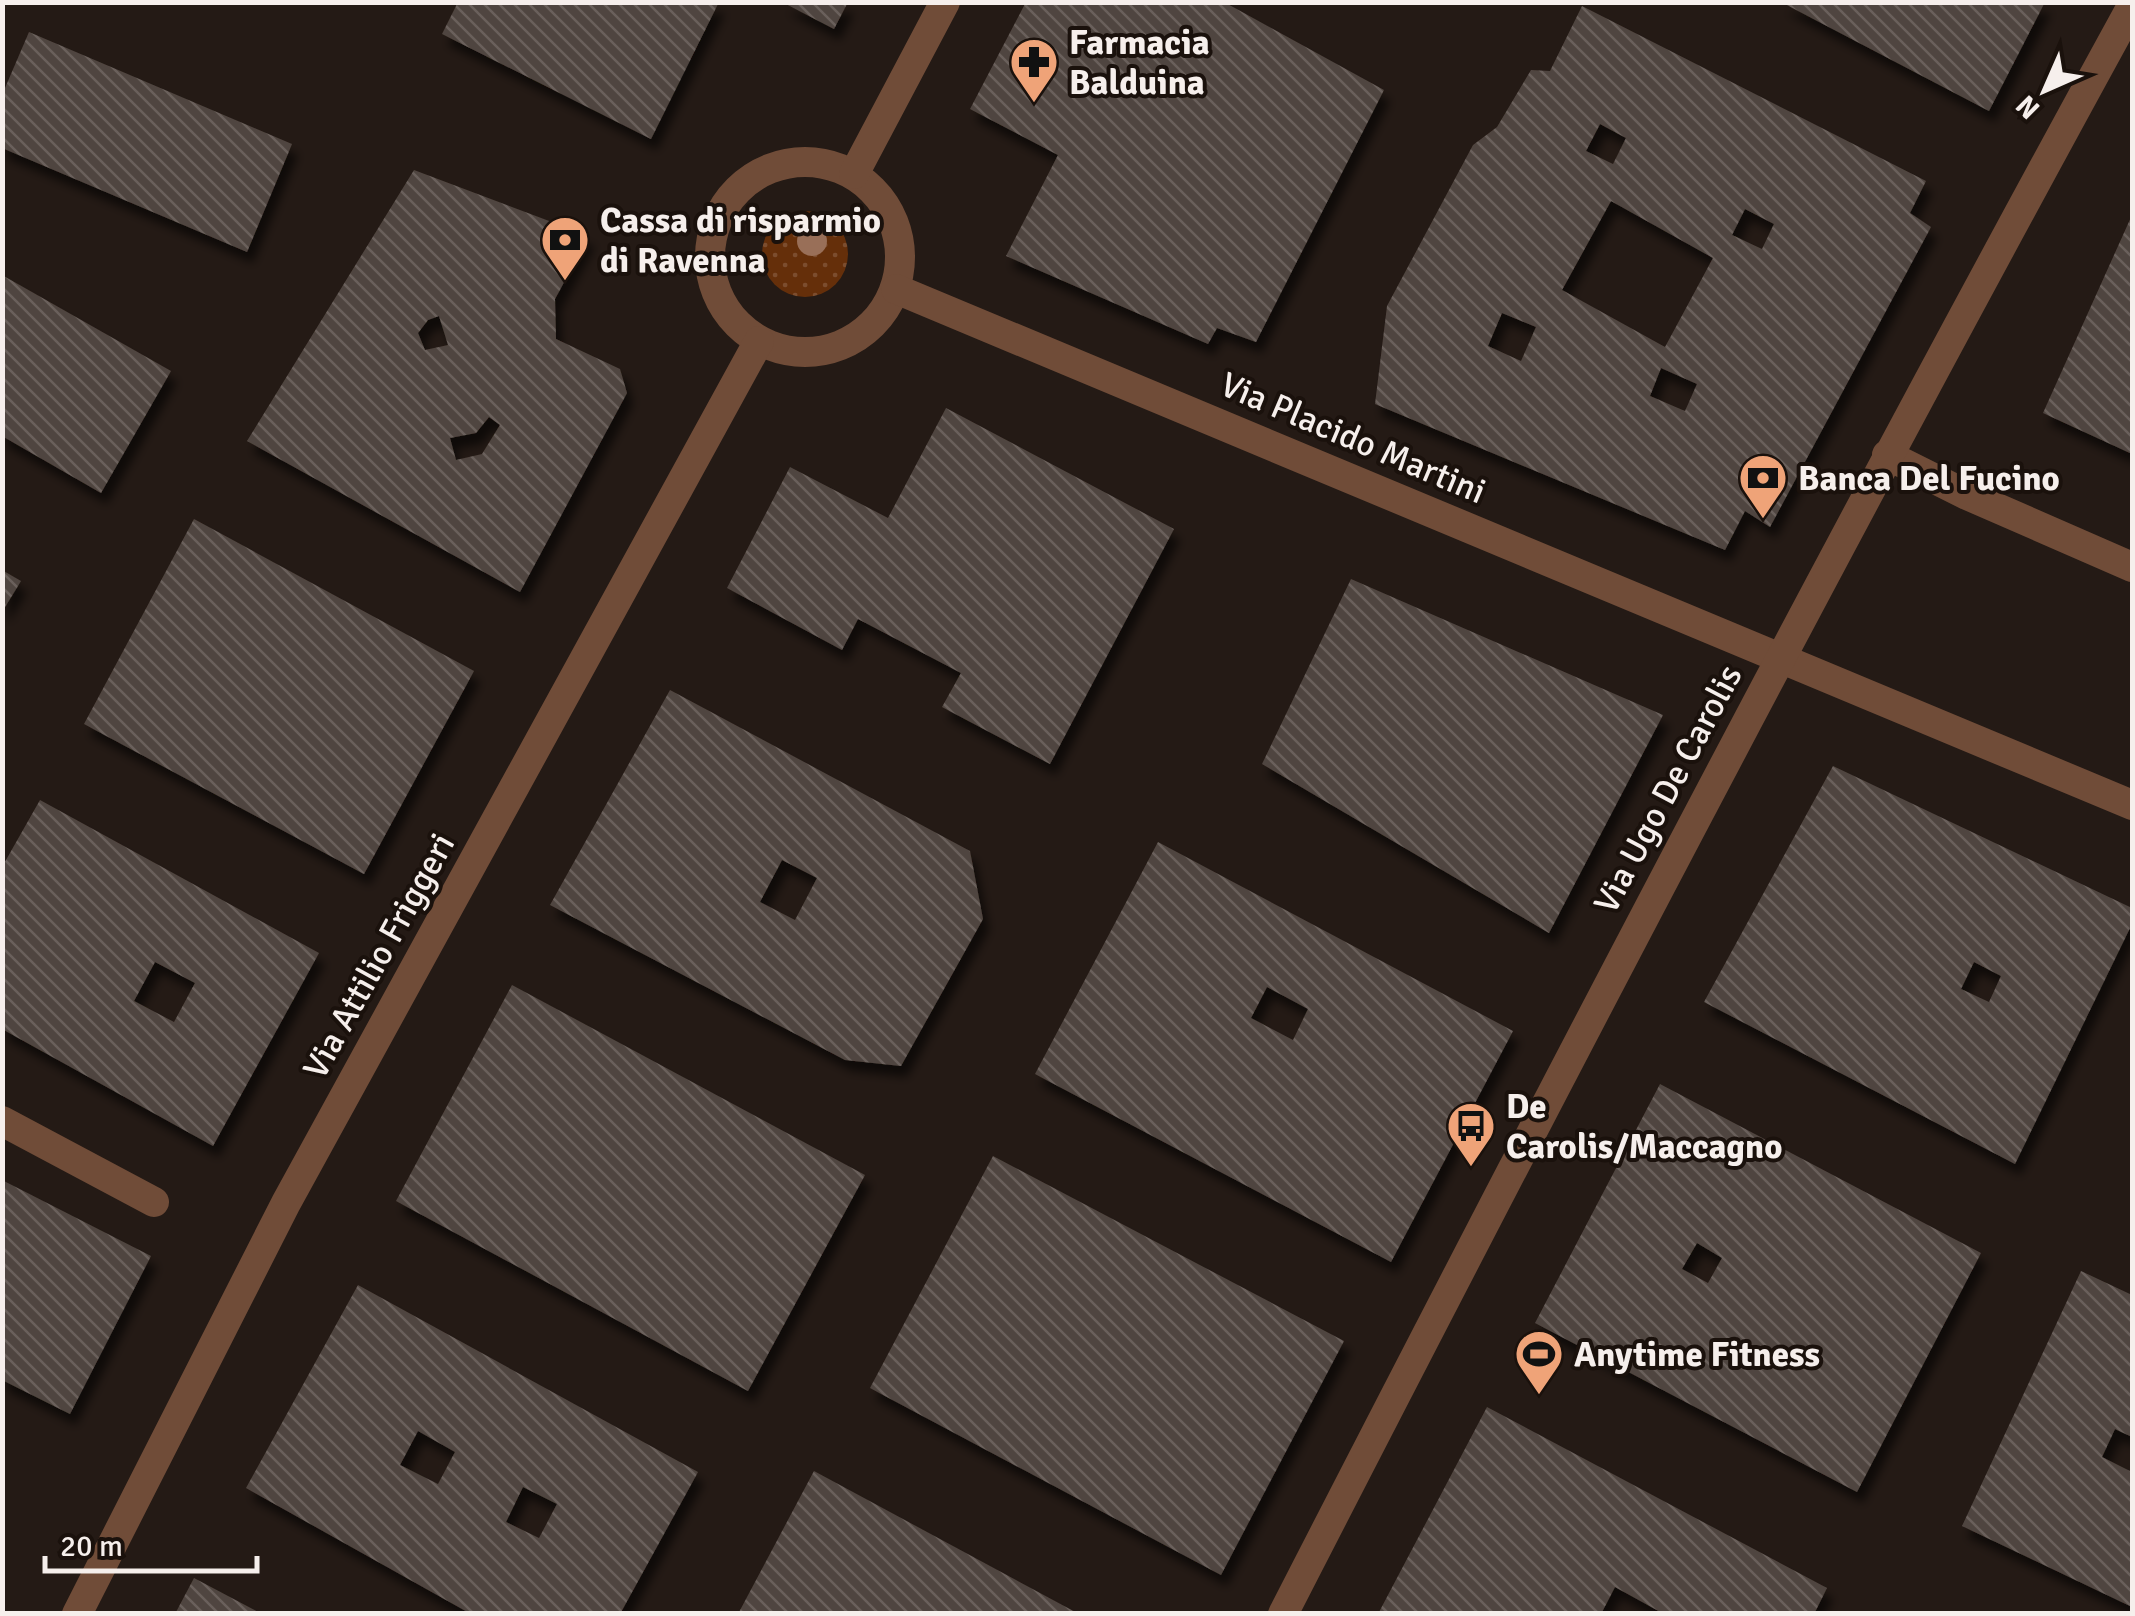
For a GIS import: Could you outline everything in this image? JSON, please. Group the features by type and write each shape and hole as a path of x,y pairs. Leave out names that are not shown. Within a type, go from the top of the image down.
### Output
{"street":[{"path":"854,174 945,2"},
{"name":"Via Ugo De Carolis","path":"1283,1614 1780,656 2132,6"},
{"path":"794,162 826,163 854,174 879,196 896,224 901,256 896,288 880,318 840,345 824,350 791,351 759,341 736,322 720,298 711,269 711,240 720,212 739,187 765,169 794,162"},
{"name":"Via Placido Martini","path":"896,288 2132,805"},
{"name":"Via Attilio Friggeri","path":"76,1614 286,1203 759,341"},
{"path":"1888,455 2132,567"},
{"path":"2,1121 154,1202"}],"shaded area":[{"path":"805,211 829,218 841,230 848,254 841,278 829,290 805,297 781,290 769,278 762,254 769,230 781,218"}],"building":[{"path":"458,2 719,2 651,139 442,34"},
{"path":"782,2 848,2 834,29"},
{"path":"1026,2 1224,2 1384,90 1256,342 1217,328 1208,344 1006,256 1058,155 970,109"},
{"path":"1781,2 2045,2 1989,111"},
{"path":"1582,6 1926,181 1910,213 1931,227 1770,527 1745,511 1725,550 1375,404 1387,306 1473,145 1497,127 1531,70 1550,71","holes":["1600,124 1626,138 1613,164 1586,151","1611,201 1713,258 1665,347 1562,290","1745,209 1774,224 1762,249 1732,235","1502,313 1536,327 1521,361 1488,346","1661,368 1697,384 1685,411 1650,396"]},
{"path":"29,32 292,144 247,252 2,148 2,95"},
{"path":"414,170 589,236 555,299 556,339 620,369 627,393 520,592 247,441","holes":["439,316 448,345 425,350 418,333 428,320","489,417 500,425 482,454 456,460 450,438 476,433"]},
{"path":"2132,215 2132,454 2043,413"},
{"path":"2,275 171,371 101,493 2,436"},
{"path":"946,408 1174,529 1050,764 942,707 961,673 858,619 842,650 727,588 790,467 888,518"},
{"path":"194,519 474,671 364,874 84,724"},
{"path":"2,570 21,581 2,612"},
{"path":"1351,579 1663,715 1549,933 1262,764"},
{"path":"670,690 970,851 983,919 901,1066 845,1060 550,905","holes":["782,860 817,878 795,920 760,902"]},
{"path":"1833,766 2132,908 2132,924 2015,1164 1704,1002","holes":["1974,962 2001,976 1989,1002 1961,989"]},
{"path":"40,800 319,953 213,1146 2,1029 2,867","holes":["155,962 195,983 174,1022 134,1001"]},
{"path":"1158,842 1513,1031 1391,1262 1035,1074","holes":["1267,987 1308,1009 1293,1040 1251,1018"]},
{"path":"512,985 865,1175 748,1391 396,1201"},
{"path":"1660,1084 1981,1253 1857,1492 1535,1323","holes":["1697,1243 1722,1258 1708,1283 1682,1269"]},
{"path":"993,1156 1344,1341 1221,1575 870,1388"},
{"path":"2,1180 151,1256 70,1414 2,1380"},
{"path":"2081,1271 2132,1295 2132,1437 2115,1429 2102,1457 2132,1472 2132,1607 1962,1526"},
{"path":"358,1285 698,1472 620,1614 471,1614 246,1488","holes":["418,1431 455,1452 438,1484 400,1465","523,1487 557,1504 539,1538 506,1522"]},
{"path":"1487,1407 1827,1588 1814,1614 1664,1614 1615,1587 1601,1614 1378,1614"},
{"path":"814,1471 1079,1614 738,1614"},
{"path":"194,1578 262,1614 175,1614"}],"place":[{"name":"Farmacia Balduina","path":"1034,104"},
{"name":"Cassa di risparmio di Ravenna","path":"565,282"},
{"name":"Banca Del Fucino","path":"1763,520"},
{"name":"De Carolis/Maccagno","path":"1471,1168"},
{"name":"Anytime Fitness","path":"1539,1396"}]}
